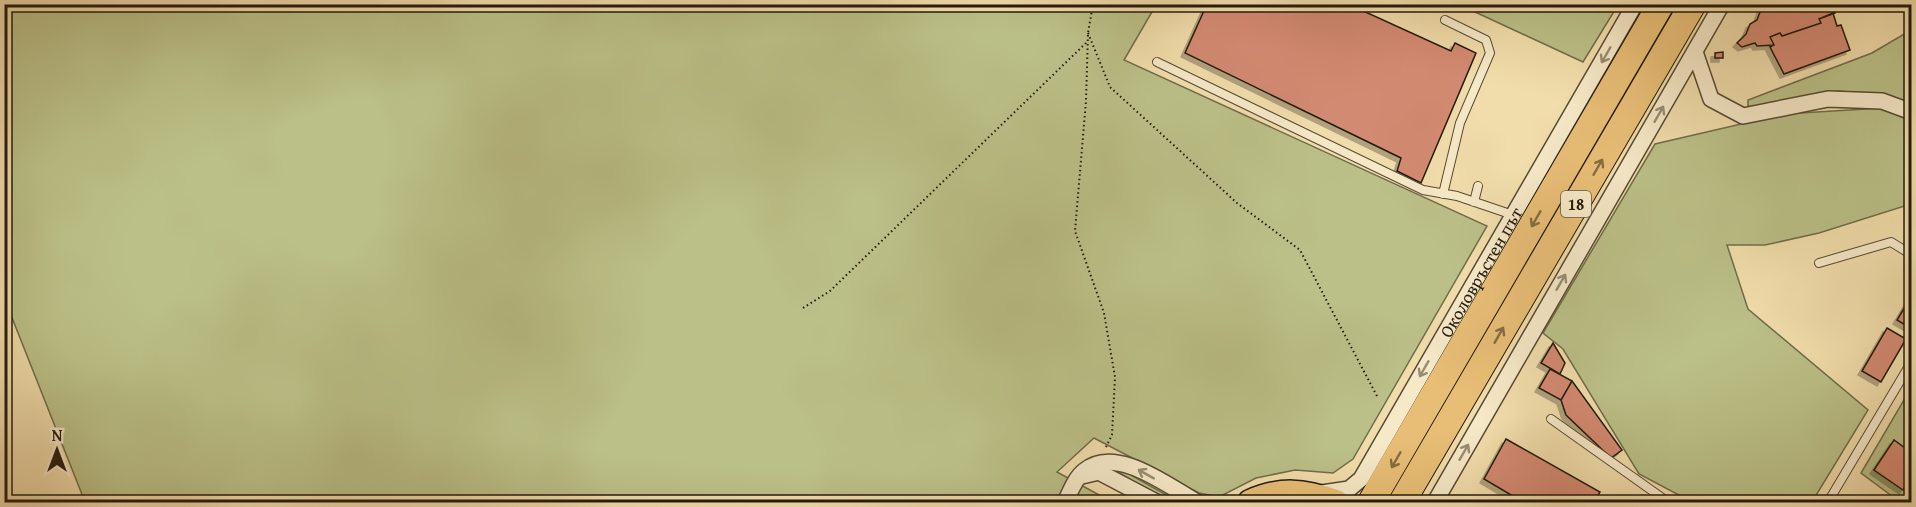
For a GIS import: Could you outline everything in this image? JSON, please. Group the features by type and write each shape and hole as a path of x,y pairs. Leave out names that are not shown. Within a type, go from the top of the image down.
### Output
{"highway":[{"name":"Околовръстен път","path":"1371,502 1661,4"},
{"name":"18","path":"1402,502 1693,4"}],"main road":[{"path":"1250,502 1270,493 1297,491 1336,502"}],"street":[{"name":"Околовръстен път","path":"1297,491 1330,493 1349,489 1361,479 1635,4"},
{"path":"1435,502 1722,4"},
{"path":"1695,52 1711,99 1743,116 1828,99 1882,100 1911,112"},
{"path":"1065,502 1084,470 1099,462 1114,460 1134,467 1197,502"},
{"path":"1079,477 1099,472 1156,502"}],"lane":[{"path":"1443,194 1460,123 1490,53 1486,40 1445,20"},
{"path":"1157,62 1423,190 1474,202 1513,215"},
{"path":"1474,202 1478,186"},
{"path":"1819,263 1891,242 1911,255"},
{"path":"1828,502 1911,361"},
{"path":"1551,419 1668,502"}],"path":[{"path":"1093,4 1088,33 1086,100 1076,231 1104,313 1115,377 1112,435 1099,462"},
{"path":"1088,33 1110,87 1237,202 1300,250 1378,398"},
{"path":"803,308 830,291 1088,41"}],"green space":[{"path":"1618,4 1583,62 1460,5"},
{"path":"5,5 1156,5 1124,60 1487,226 1353,459 1333,473 1295,470 1256,478 1219,497 1199,493 1094,438 1057,472 1112,502 85,502 5,300"},
{"path":"1911,30 1911,106 1883,94 1836,91 1755,108 1748,106 1748,100 1872,53"},
{"path":"1882,108 1911,121 1911,204 1819,233 1765,245 1727,245 1748,309 1868,410 1812,502 1692,502 1639,474 1563,349 1543,333 1655,144 1784,114"},
{"path":"1911,388 1911,438 1905,448 1894,440 1874,470 1903,489 1911,478 1911,502 1900,502 1861,473"},
{"path":"1112,469 1122,470 1179,502 1169,502"}],"building":[{"path":"1207,4 1348,4 1451,51 1455,43 1476,53 1421,183 1397,171 1401,158 1185,53"},
{"path":"1763,4 1826,4 1834,9 1835,13 1819,19 1821,23 1782,36 1780,33 1770,37 1774,45 1757,46 1755,43 1742,47 1737,43 1746,34 1750,24 1757,20"},
{"path":"1833,13 1837,26 1841,25 1850,50 1784,74 1770,47 1774,45 1770,37 1780,33 1782,36 1821,23 1819,19"},
{"path":"1723,52 1723,58 1715,58 1715,53"},
{"path":"1912,295 1912,329 1897,320"},
{"path":"1887,328 1906,339 1881,382 1862,371"},
{"path":"1553,343 1565,363 1560,374 1541,363"},
{"path":"1550,369 1572,381 1561,400 1539,388"},
{"path":"1572,381 1622,450 1611,458 1566,415 1561,400"},
{"path":"1912,438 1912,478 1903,490 1874,470 1894,440 1905,448"},
{"path":"1506,439 1600,492 1594,502 1516,502 1518,499 1484,479"}]}
